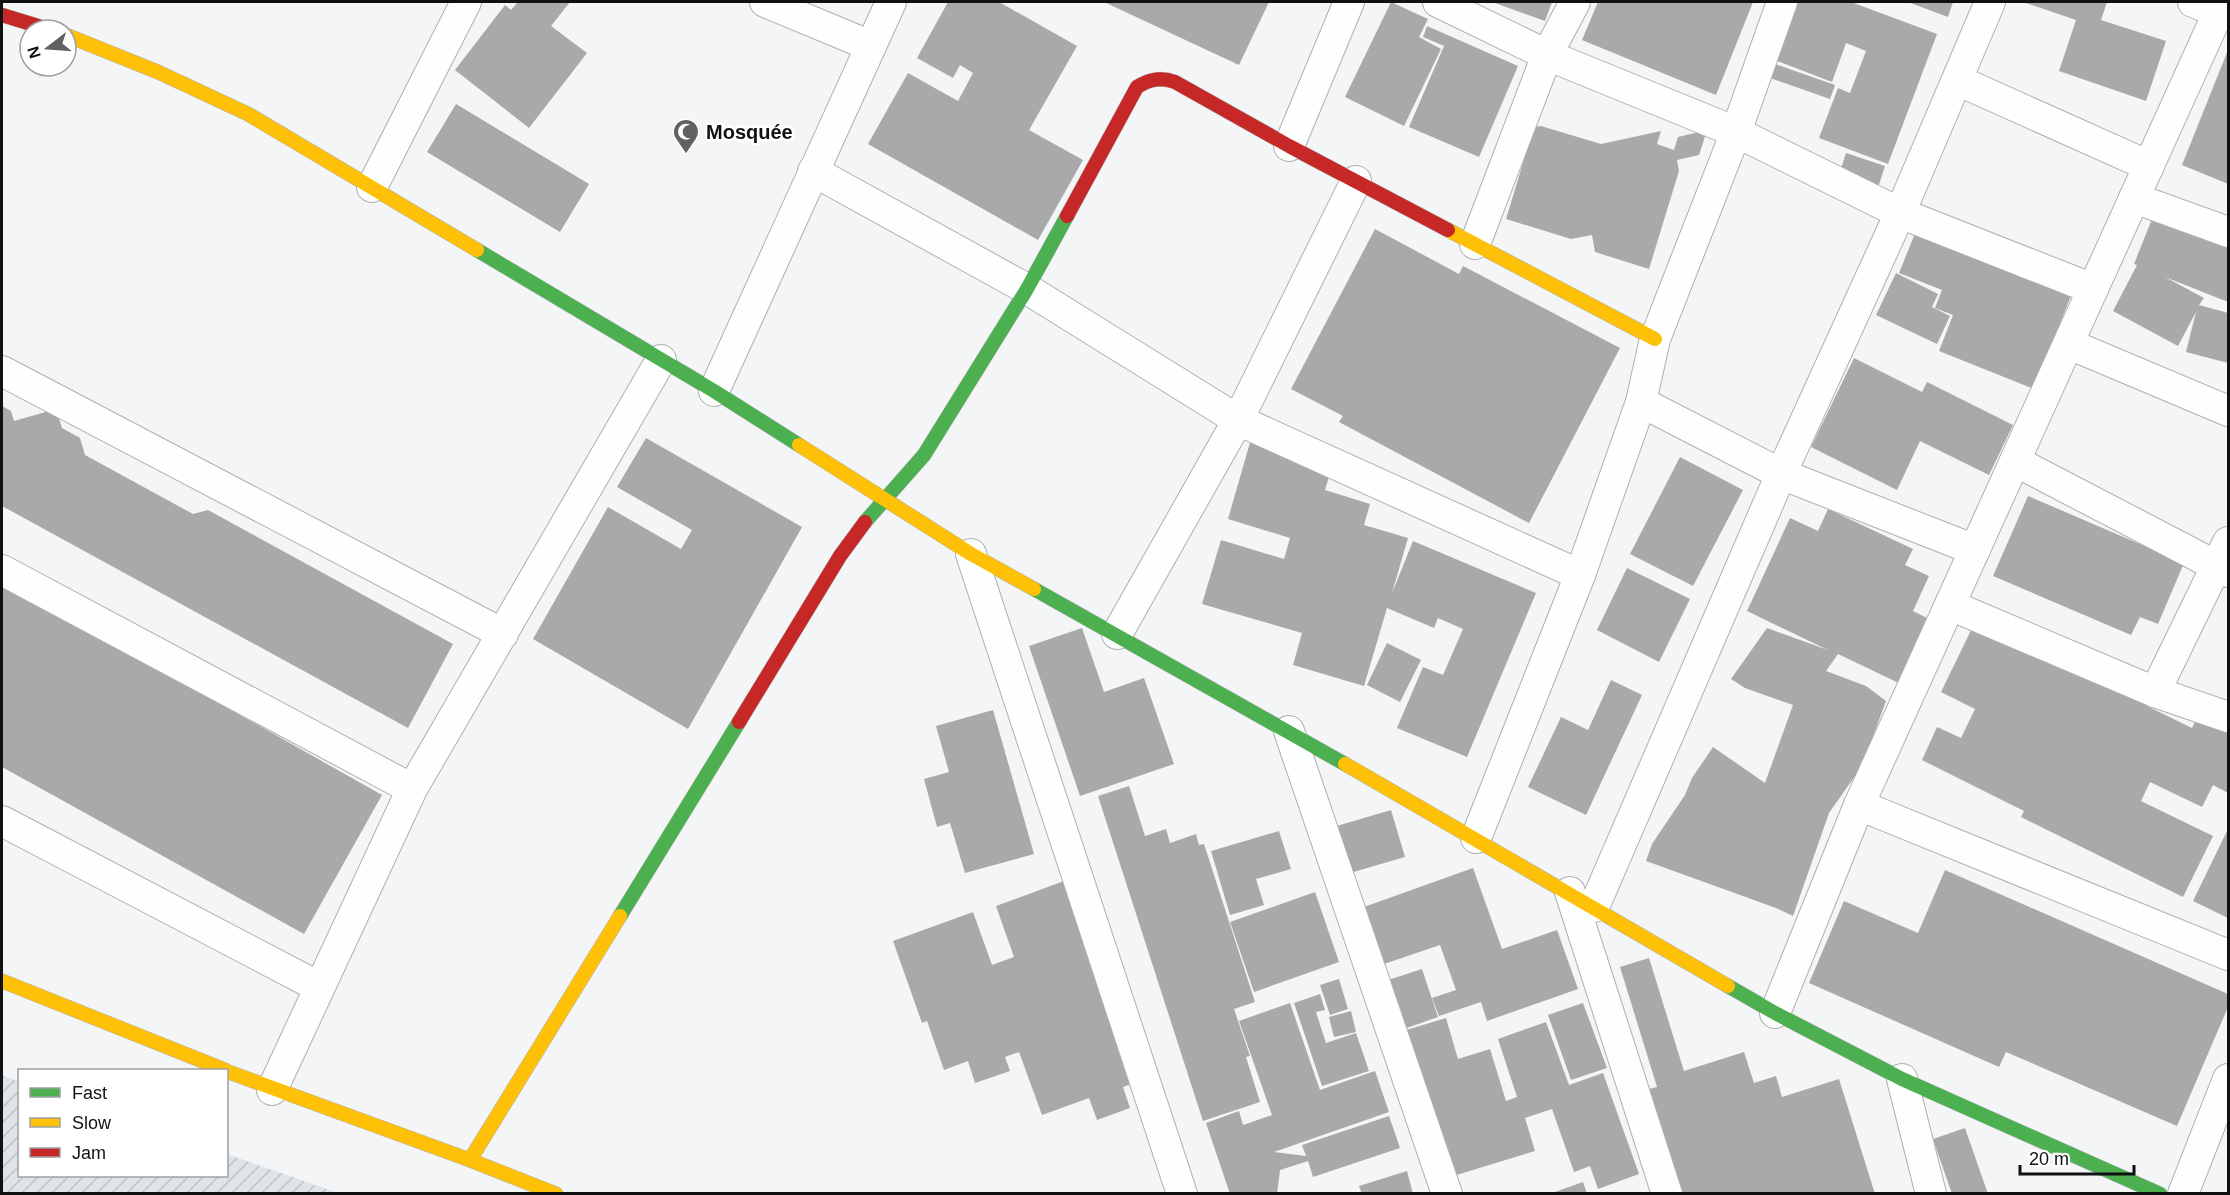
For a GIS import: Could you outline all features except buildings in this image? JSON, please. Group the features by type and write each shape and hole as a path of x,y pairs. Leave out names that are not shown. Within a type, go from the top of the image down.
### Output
{"street":[{"path":"372,187 466,2"},
{"path":"765,2 871,46"},
{"path":"714,391 891,2"},
{"path":"1289,146 1349,2"},
{"path":"1438,2 1547,55 1736,132 1900,213 2093,289"},
{"path":"1475,244 1547,55 1575,2"},
{"path":"1476,838 1580,575 1641,402 1655,339 1736,132 1782,2"},
{"path":"1667,1194 1582,900 1782,474 1900,213 1990,2"},
{"path":"1775,1014 1859,805 2149,166 2216,8"},
{"path":"2,15 18,20"},
{"path":"78,39 183,82 248,114 714,391 971,554 1117,634 1476,838 1775,1014 1902,1079 2160,1194"},
{"path":"470,1160 840,556 859,530 924,455 1027,289 1137,87 1147,80 1166,78 1175,82 1289,146 1655,339"},
{"path":"1957,80 2149,166"},
{"path":"813,171 1027,289 1238,420 1580,575"},
{"path":"1117,634 1238,420 1356,181"},
{"path":"2134,198 2229,232"},
{"path":"2069,344 2229,411"},
{"path":"272,1090 412,789 661,360"},
{"path":"2,371 503,634"},
{"path":"1641,402 1782,474 1975,550"},
{"path":"2015,461 2224,560 2155,692"},
{"path":"971,554 1182,1194"},
{"path":"2,570 412,789"},
{"path":"1950,605 2155,692 2229,717"},
{"path":"1288,731 1447,1194"},
{"path":"1859,805 2229,955"},
{"path":"2,821 319,987"},
{"path":"2,981 221,1069"},
{"path":"228,1072 272,1090 470,1160 556,1194"},
{"path":"1902,1079 1931,1194"},
{"path":"2183,1194 2229,1079"}],"shaded area":[{"path":"2,1075 18,1082 18,1177 228,1177 228,1154 338,1193 2,1193"}],"traffic: fast":[{"path":"865,522 924,455 1027,289 1067,216"},
{"path":"477,250 714,391 799,445"},
{"path":"1034,589 1345,764"},
{"path":"620,916 739,722"},
{"path":"1728,986 1902,1079 2160,1194"}],"traffic: slow":[{"path":"78,40 158,72 248,114 477,250"},
{"path":"1448,230 1655,339"},
{"path":"799,445 971,554 1034,589"},
{"path":"1345,764 1728,986"},
{"path":"470,1160 620,916"},
{"path":"2,981 222,1069"},
{"path":"228,1072 470,1160 556,1194"}],"traffic: jam":[{"path":"2,15 18,20"},
{"path":"1067,216 1137,87 1160,79 1175,82 1289,146 1448,230"},
{"path":"739,722 840,556 865,522"}],"place":[{"name":"Mosquée","path":"686,155"}]}
